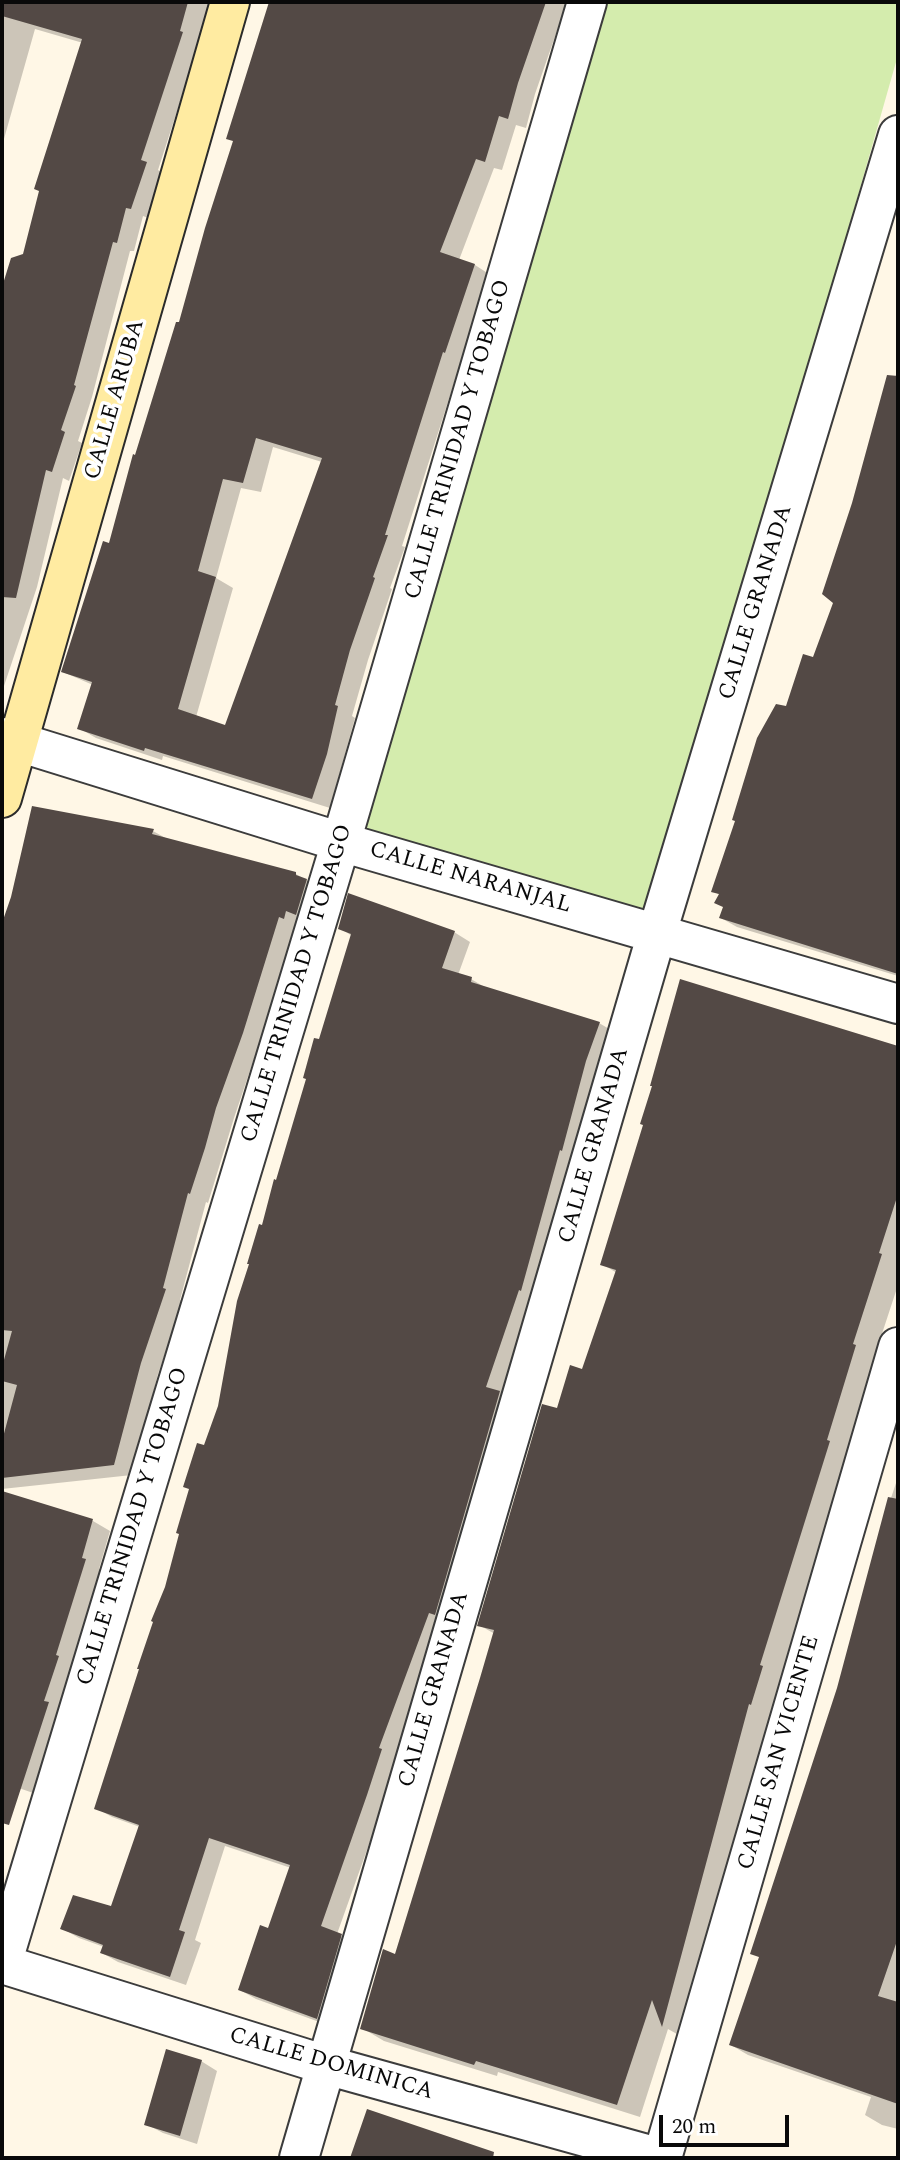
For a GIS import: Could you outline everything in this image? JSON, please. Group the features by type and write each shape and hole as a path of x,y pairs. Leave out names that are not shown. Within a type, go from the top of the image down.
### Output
{"street":[{"name":"CALLE ARUBA","path":"2,798 10,740 230,2"},
{"name":"CALLE TRINIDAD Y TOBAGO","path":"2,1964 341,842 587,2"},
{"name":"CALLE GRANADA","path":"299,2158 657,933 898,135"},
{"name":"CALLE NARANJAL","path":"10,740 341,842 898,1004"},
{"name":"CALLE SAN VICENTE","path":"662,2158 898,1347"},
{"name":"CALLE DOMINICA","path":"2,1964 326,2065 662,2158"}],"green space":[{"path":"599,2 898,2 898,55 652,919 360,831"}],"building":[{"path":"2,2 188,2 180,31 183,32 141,160 147,162 131,209 126,208 117,243 113,242 74,385 76,386 61,430 65,432 52,472 46,470 16,598 2,597 2,287 11,258 23,254 39,191 34,189 82,39 2,16"},
{"path":"269,2 546,2 508,119 499,116 485,162 476,159 440,252 475,264 445,353 443,352 385,535 388,535 350,650 335,705 338,706 327,754 312,799 77,729 92,682 61,672 103,541 109,543 133,454 135,455 176,322 179,322 233,141 226,139","holes":["256,438 322,458 225,725 178,709 216,577 198,571 223,479 243,483"]},
{"path":"887,375 898,376 898,974 719,918 723,907 714,903 719,894 711,892 735,821 732,820 757,738 776,704 786,706 803,654 813,657 833,603 822,594 852,503"},
{"path":"32,806 154,829 152,834 296,872 296,875 307,879 296,915 286,911 284,919 279,917 190,1194 188,1193 163,1288 166,1289 141,1363 114,1465 2,1478 2,1441 17,1385 2,1381 2,1367 12,1331 2,1330 2,923 11,897"},
{"path":"348,893 455,931 442,968 472,977 471,982 600,1022 586,1061 521,1291 519,1290 486,1387 500,1391 435,1615 429,1613 379,1748 382,1749 321,1926 342,1934 317,2019 238,1990 260,1925 268,1928 290,1865 209,1838 179,1930 185,1932 170,1977 100,1953 103,1945 60,1929 73,1895 111,1906 139,1825 94,1809 139,1669 153,1622 151,1621 165,1587 179,1534 176,1533 189,1489 183,1487 197,1443 204,1445 218,1406 237,1301 247,1264 259,1224 262,1225 306,1079 303,1078 314,1038 319,1039 351,934 338,929"},
{"path":"680,979 898,1046 898,1194 853,1344 856,1345 827,1440 830,1441 760,1665 763,1666 751,1705 749,1704 662,2027 652,2000 617,2105 476,2061 474,2065 360,2029 383,1949 395,1954 494,1630 477,1626 542,1404 557,1408 570,1365 582,1369 616,1270 600,1265 643,1125 640,1124"},
{"path":"2,1491 93,1519 82,1558 86,1559 44,1701 49,1702 9,1825 2,1823"},
{"path":"888,1497 898,1499 898,1938 878,1996 898,2002 898,2104 729,2045 759,1957 750,1954 837,1688"},
{"path":"166,2049 202,2060 180,2136 144,2125"},
{"path":"367,2109 494,2152 493,2158 350,2158"}]}
